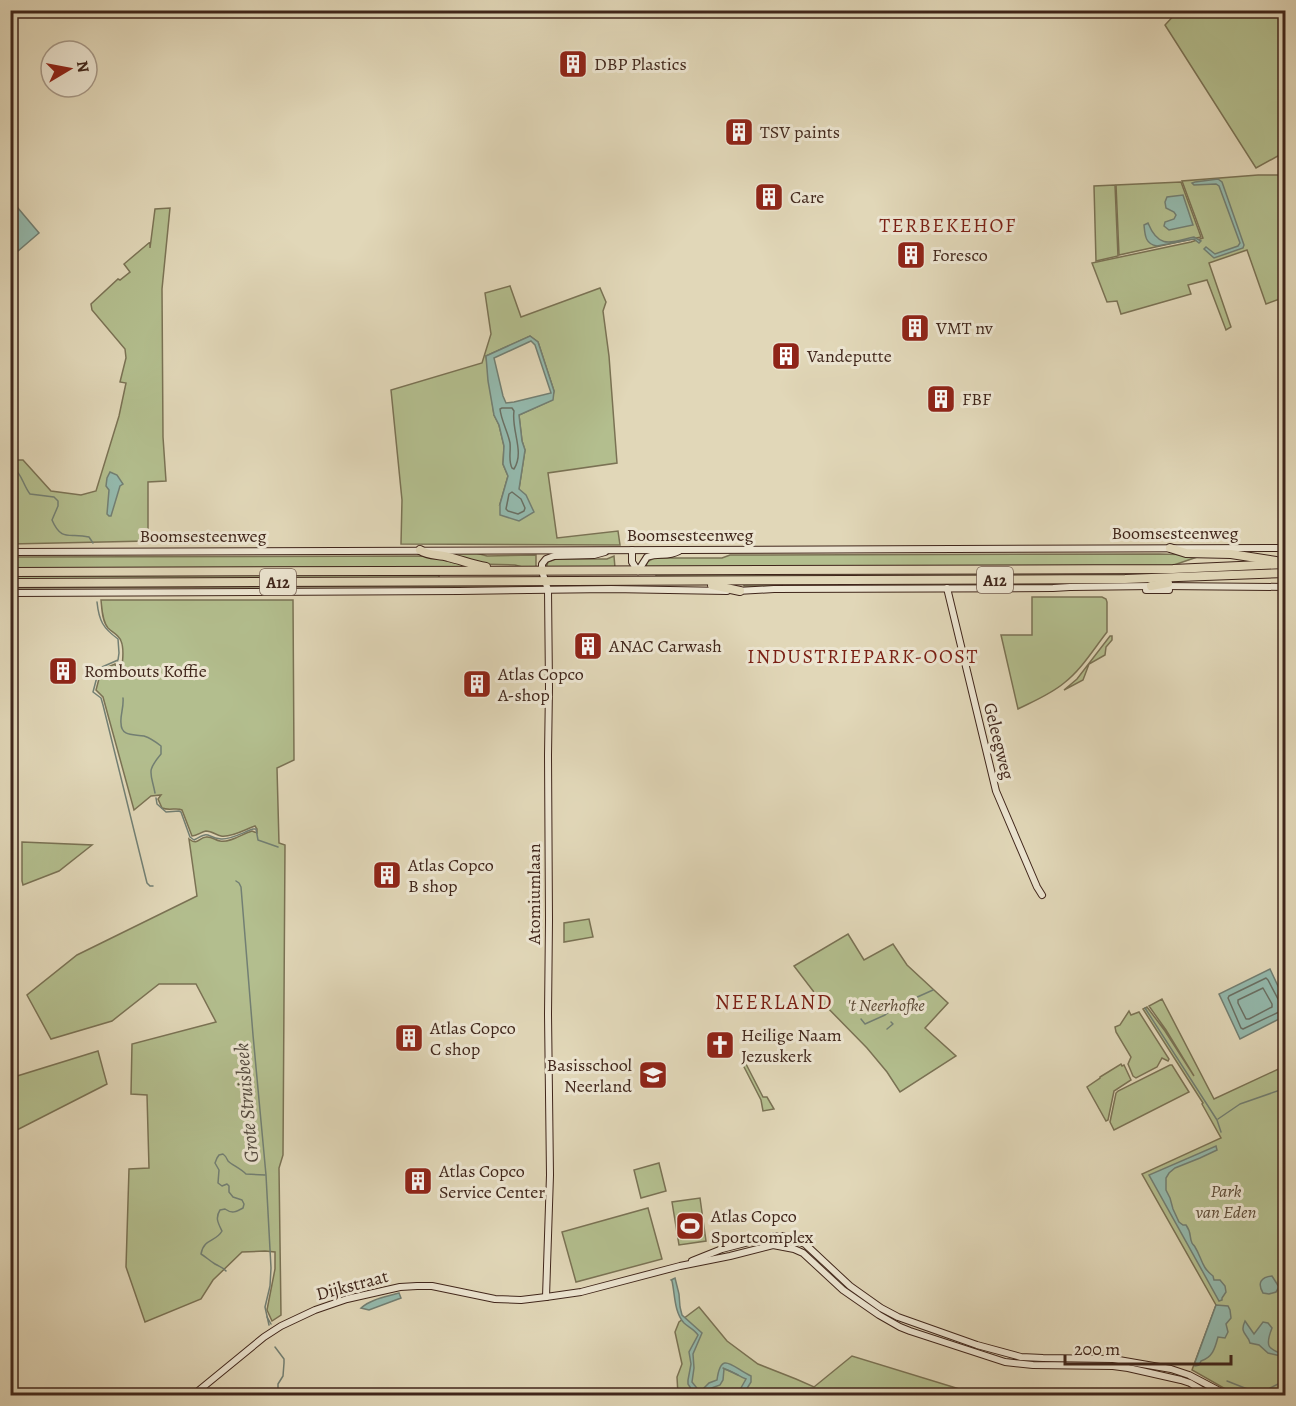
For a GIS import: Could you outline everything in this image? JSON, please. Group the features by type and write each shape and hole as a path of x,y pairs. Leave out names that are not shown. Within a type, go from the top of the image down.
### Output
{"highway":[{"path":"1170,549 1186,553 1231,555 1286,563"},
{"path":"420,550 427,554 490,567 494,571"},
{"name":"A12","path":"10,573 1173,569 1286,563"},
{"name":"A12","path":"10,583 547,586 644,581 1125,579 1286,573"},
{"path":"1151,586 1286,579"},
{"path":"704,581 740,591"}],"main road":[{"name":"Boomsesteenweg","path":"10,552 1286,548"},
{"path":"542,571 542,564 554,556 594,555 612,550"},
{"path":"632,550 632,562 644,581"},
{"path":"638,571 647,557 671,555 681,550"},
{"name":"Atomiumlaan","path":"542,571 547,586 549,920 550,1175 546,1297"},
{"path":"10,593 547,586 740,591 946,588 1053,588 1105,591 1194,590 1217,587"},
{"path":"1053,588 1070,586 1286,587"},
{"name":"Geleegweg","path":"946,588 996,791 1028,868 1042,895"},
{"path":"680,1266 722,1249 772,1236 784,1236 806,1244 850,1286 898,1317 977,1345 1021,1357 1113,1359 1171,1370 1189,1375 1229,1395"},
{"path":"680,1266 773,1245 794,1249 803,1253 843,1290 900,1328 1005,1362 1128,1368 1180,1380 1212,1395"},
{"name":"Dijkstraat","path":"192,1395 281,1326 315,1310 347,1299 400,1287 432,1286 495,1299 521,1300 581,1292 680,1266"}],"green space":[{"path":"1178,11 1285,11 1285,152 1256,168 1165,25"},
{"path":"1278,175 1285,184 1285,297 1266,304 1247,250 1209,263 1231,327 1226,330 1207,280 1188,285 1191,294 1121,314 1117,301 1107,302 1092,263 1203,238 1182,181"},
{"path":"1181,182 1201,237 1119,255 1116,185"},
{"path":"1115,185 1118,256 1096,261 1094,186"},
{"path":"170,208 162,289 163,437 166,481 148,482 148,541 11,544 10,460 23,460 51,491 81,495 96,491 119,416 126,383 120,382 126,358 125,349 92,310 91,304 118,279 120,280 130,272 124,264 150,242 150,248 155,209"},
{"path":"510,286 521,317 600,288 606,302 603,311 609,356 617,463 548,473 557,538 618,531 620,545 401,544 402,500 391,390 482,363 491,334 485,293","holes":["530,336 538,342 554,391 552,400 519,415 525,450 519,489 500,504 508,476 503,464 504,446 494,415 486,356"]},
{"path":"445,553 476,553 487,556 536,555 536,568 477,564"},
{"path":"1159,554 1200,556 1171,566 646,567 647,562 654,558 722,558 730,555"},
{"path":"431,556 474,568 11,569 10,557"},
{"path":"614,556 615,568 546,568 548,562 556,559 607,559"},
{"path":"1286,568 1285,570 1128,577 656,577 656,575"},
{"path":"439,575 439,579 11,580 10,576"},
{"path":"744,583 1096,583 1093,585 744,586"},
{"path":"538,584 538,586 11,588 10,586"},
{"path":"1032,597 1102,597 1107,602 1107,632 1070,678 1048,694 1018,709 1001,635 1032,635"},
{"path":"101,600 293,600 294,760 277,768 279,843 285,845 283,1155 279,1168 281,1315 272,1321 267,1310 275,1269 275,1252 242,1252 213,1280 201,1299 145,1322 126,1267 129,1169 149,1168 147,1095 131,1094 132,1044 216,1022 196,984 159,984 112,1021 51,1039 27,995 77,955 197,896 189,839 196,842 208,837 224,841 252,831 257,833 255,826 229,836 206,831 192,836 182,810 162,808 158,799 161,795 151,796 134,810 103,697 96,690 103,669 115,664 117,671 122,670 123,655 120,639 105,622"},
{"path":"1110,636 1112,640 1106,647 1105,655 1089,664 1083,680 1064,690 1077,679"},
{"path":"22,842 92,845 59,871 23,885"},
{"path":"589,919 593,937 564,942 564,923"},
{"name":"'t Neerhofke","path":"848,934 864,960 893,944 907,965 948,1003 925,1028 956,1056 900,1092 867,1048 820,1000 794,966"},
{"name":"Park van Eden","path":"1162,999 1214,1099 1285,1066 1286,1394 1284,1395 1236,1395 1192,1370 1216,1305 1142,1174 1221,1138 1203,1103 1143,1009 1147,1007 1194,1076 1149,1006"},
{"path":"1129,1011 1131,1015 1139,1012 1169,1059 1168,1061 1162,1058 1157,1067 1136,1078 1128,1064 1131,1057 1115,1027 1120,1025"},
{"path":"98,1051 107,1084 11,1133 11,1080 14,1077"},
{"path":"745,1062 763,1097 767,1097 774,1109 763,1111 761,1100 742,1063"},
{"path":"1121,1064 1124,1065 1131,1080 1114,1091 1106,1121 1087,1087"},
{"path":"1170,1065 1189,1092 1114,1130 1110,1122 1116,1093"},
{"path":"659,1163 666,1191 641,1198 634,1170"},
{"name":"Atlas Copco Sportcomplex","path":"700,1198 706,1241 679,1245 672,1202"},
{"path":"648,1208 662,1259 576,1282 562,1232"},
{"path":"699,1307 727,1341 758,1364 814,1387 852,1356 979,1395 678,1395 677,1377 682,1364 675,1332 679,1322"}],"water":[{"path":"1218,179 1222,182 1244,245 1243,248 1214,258 1204,249 1206,247 1215,254 1238,246 1240,243 1219,186 1192,183"},
{"path":"1183,195 1193,225 1169,230 1164,226 1165,222 1174,219 1176,215 1166,208 1167,197"},
{"path":"12,201 39,233 11,257 10,202"},
{"path":"1148,223 1152,232 1162,241 1173,242 1194,237 1201,241 1199,243 1194,239 1153,245 1145,236 1144,225"},
{"path":"530,336 538,342 554,391 553,400 519,415 525,450 519,489 526,495 534,512 519,521 500,515 500,504 508,476 503,464 504,446 494,415 486,356","holes":["531,341 535,345 551,393 506,403 494,358"]},
{"path":"110,472 117,475 123,484 120,486 111,516 109,516 107,514 109,490 106,486"},
{"path":"1270,969 1285,1001 1285,1016 1240,1039 1219,994"},
{"path":"1216,1146 1217,1150 1175,1168 1169,1173 1166,1178 1166,1190 1179,1222 1188,1228 1192,1243 1204,1266 1214,1280 1220,1280 1225,1286 1226,1292 1219,1301 1149,1175"},
{"path":"1272,1276 1279,1287 1276,1292 1263,1293 1260,1286 1261,1281"},
{"path":"675,1278 682,1315 702,1333 693,1354 692,1382 700,1392 709,1383 717,1380 721,1365 729,1363 751,1376 751,1382 743,1395 737,1395 746,1379 724,1369 720,1385 709,1389 703,1395 695,1395 688,1384 691,1364 689,1352 698,1335 684,1323 678,1314 671,1280"},
{"path":"399,1293 401,1298 369,1310 361,1308 374,1300"},
{"path":"1216,1305 1228,1306 1230,1310 1231,1318 1226,1324 1228,1332 1225,1338 1218,1337 1211,1355 1195,1366 1194,1365"},
{"path":"1245,1321 1254,1334 1263,1322 1268,1323 1272,1328 1269,1346 1285,1357 1268,1353 1259,1345 1250,1343 1243,1331"}],"waterway":[{"name":"Grote Struisbeek","path":"13,467 30,494 54,497 58,501 52,520 59,532 89,537 93,543"},
{"name":"Grote Struisbeek","path":"97,602 103,624 118,639 119,653 118,660 102,667 93,692 101,698 147,883 153,886"},
{"path":"118,662 119,670"},
{"path":"123,698 121,720 123,731 144,736 161,746 161,754 151,769 155,793"},
{"path":"156,798 157,804 166,812 181,812 190,837 194,840 206,835 221,839 229,838 256,829 258,840 278,847"},
{"name":"Grote Struisbeek","path":"236,881 241,887 266,1175 271,1268 265,1307 269,1325"},
{"path":"861,1019 865,1024 933,990"},
{"path":"1145,1008 1217,1120 1221,1132"},
{"path":"887,1029 893,1024 891,1022"},
{"path":"1218,1119 1240,1104 1286,1088"},
{"path":"226,1271 201,1254 205,1245 222,1231 217,1218 220,1210 225,1209 232,1212 243,1208 244,1204 242,1200 233,1197 227,1184 222,1186 218,1183 219,1170 215,1163 217,1158 223,1154 228,1161 246,1174 265,1175"},
{"name":"Grote Struisbeek","path":"267,1317 271,1324"},
{"name":"Grote Struisbeek","path":"255,1396 265,1390 278,1389 283,1376 284,1359 275,1347"},
{"path":"723,1368 738,1375"},
{"path":"1268,1396 1270,1388 1286,1380"},
{"path":"1227,1381 1255,1392 1259,1396"}],"place":[{"name":"DBP Plastics","path":"573,64"},
{"name":"TSV paints","path":"739,132"},
{"name":"Care","path":"769,197"},
{"name":"Foresco","path":"911,255"},
{"name":"VMT nv","path":"915,328"},
{"name":"Vandeputte","path":"786,356"},
{"name":"FBF","path":"941,399"},
{"name":"ANAC Carwash","path":"588,646"},
{"name":"Rombouts Koffie","path":"63,671"},
{"name":"Atlas Copco A-shop","path":"477,684"},
{"name":"Atlas Copco B shop","path":"387,875"},
{"name":"Atlas Copco C shop","path":"409,1038"},
{"name":"Heilige Naam Jezuskerk","path":"720,1045"},
{"name":"Basisschool Neerland","path":"653,1075"},
{"name":"Atlas Copco Service Center","path":"418,1181"},
{"name":"Atlas Copco Sportcomplex","path":"690,1226"}],"district":[{"name":"TERBEKEHOF","path":"948,225"},
{"name":"INDUSTRIEPARK-OOST","path":"863,656"},
{"name":"NEERLAND","path":"774,1002"}]}
